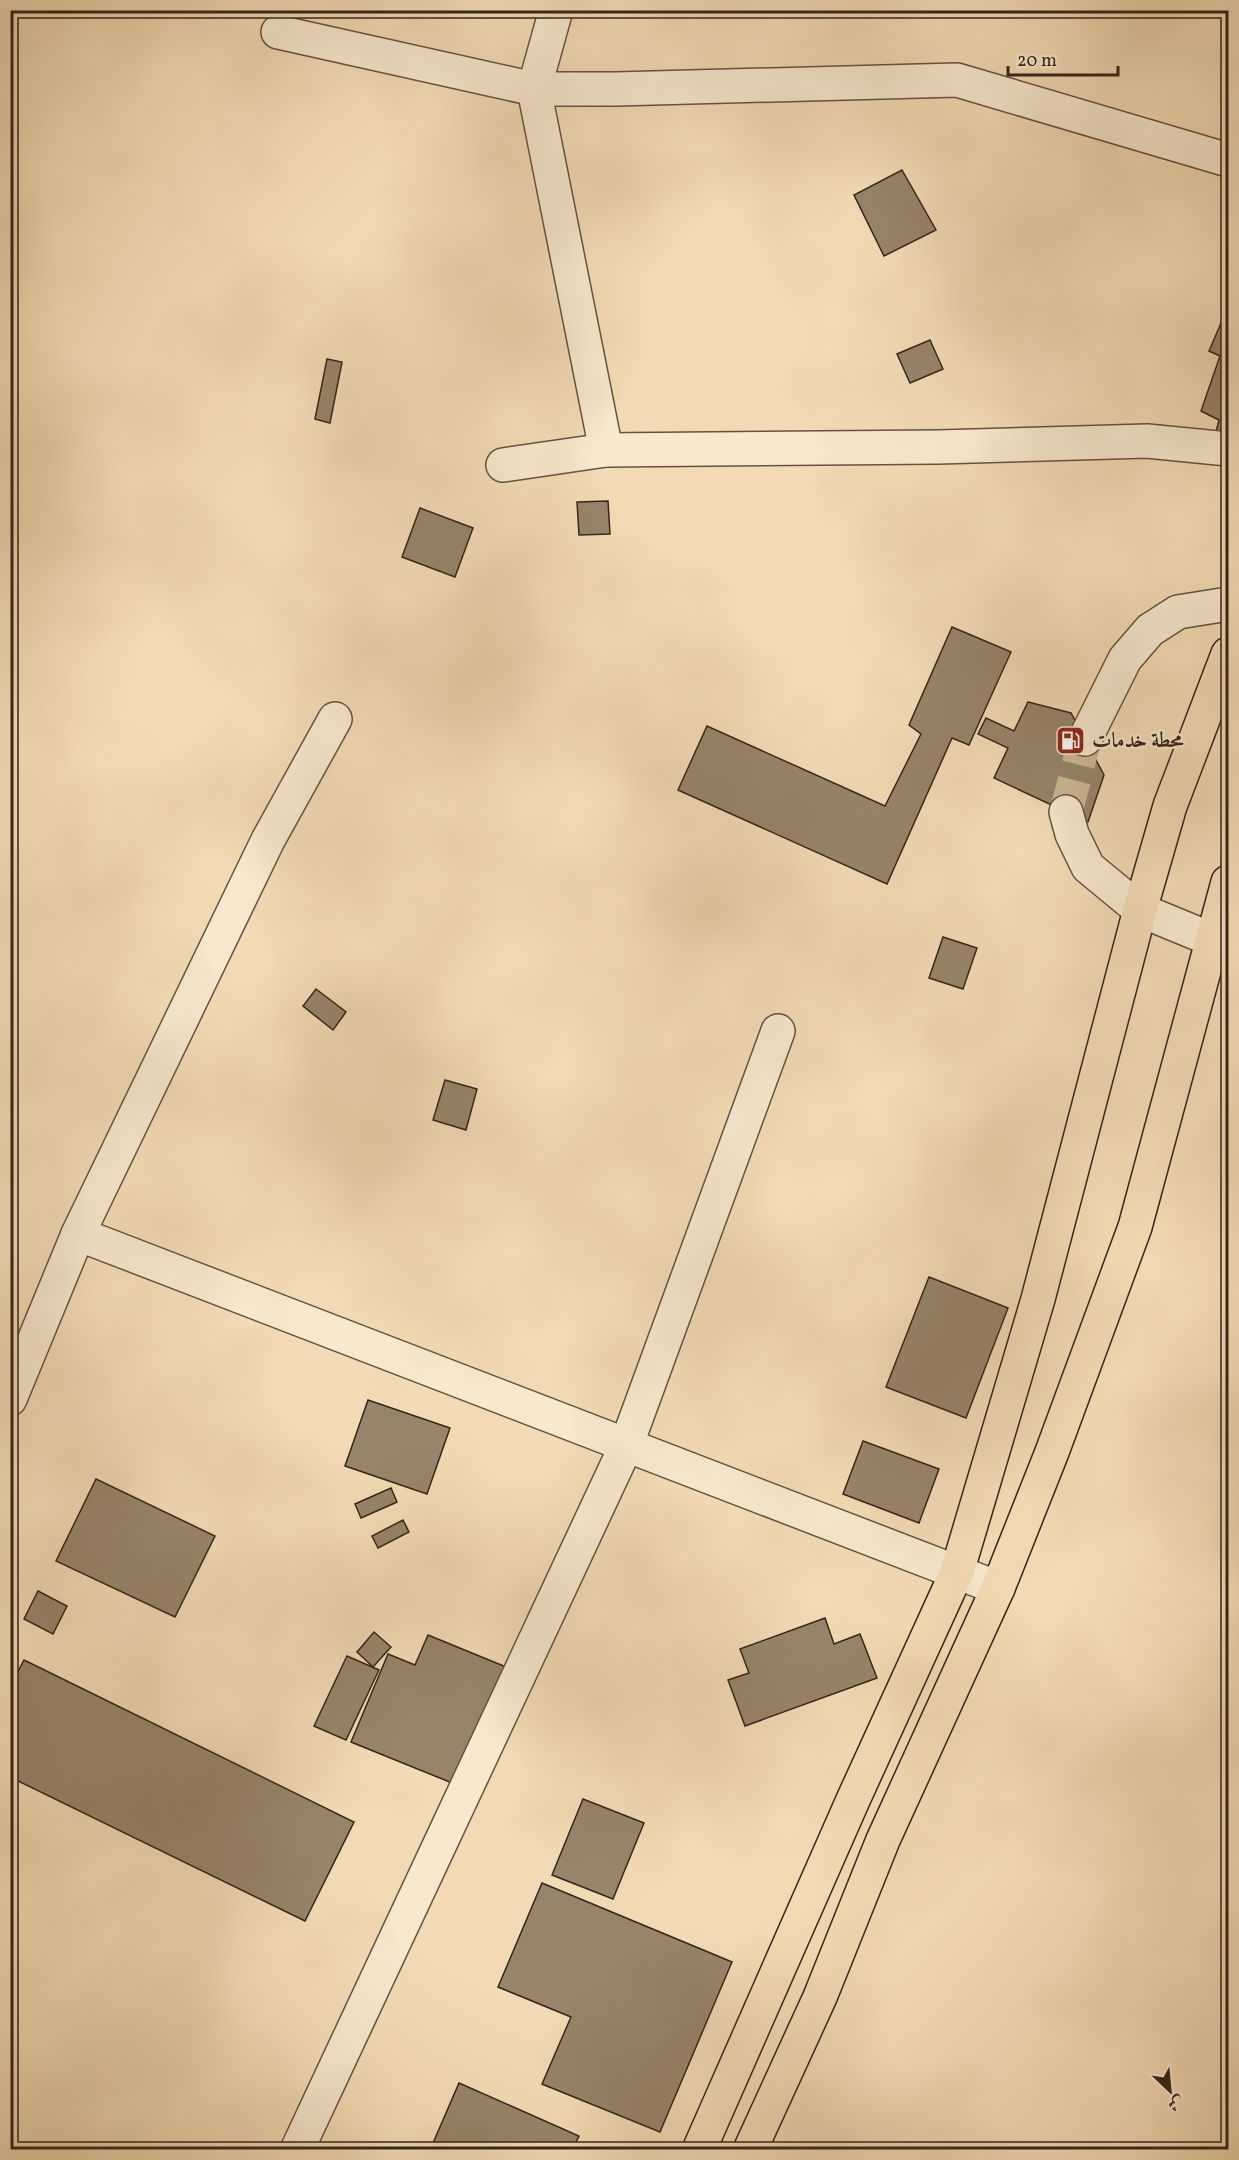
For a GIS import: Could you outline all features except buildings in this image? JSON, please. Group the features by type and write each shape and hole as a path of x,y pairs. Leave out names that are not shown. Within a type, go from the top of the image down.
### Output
{"main road":[{"path":"699,2150 853,1800 957,1572 1038,1299 1140,910 1170,806 1228,654"},
{"path":"750,2150 820,1997 883,1840 998,1588 1052,1452 1135,1227 1228,882"}],"lane":[{"path":"556,10 534,89 606,450"},
{"path":"278,32 534,89 957,80 1228,160"},
{"path":"503,465 606,450 938,447 1147,441 1228,448"},
{"path":"1085,738 1125,659 1150,630 1178,612 1228,604"},
{"path":"10,1399 78,1234 268,840 335,719"},
{"path":"1066,812 1071,834 1088,867 1140,910 1213,940"},
{"path":"297,2150 626,1446 778,1031"},
{"path":"78,1234 998,1588"}],"tunnel":[{"path":"1066,812 1085,739"}],"place":[{"name":"محطة خدمات","path":"1071,741"}]}
